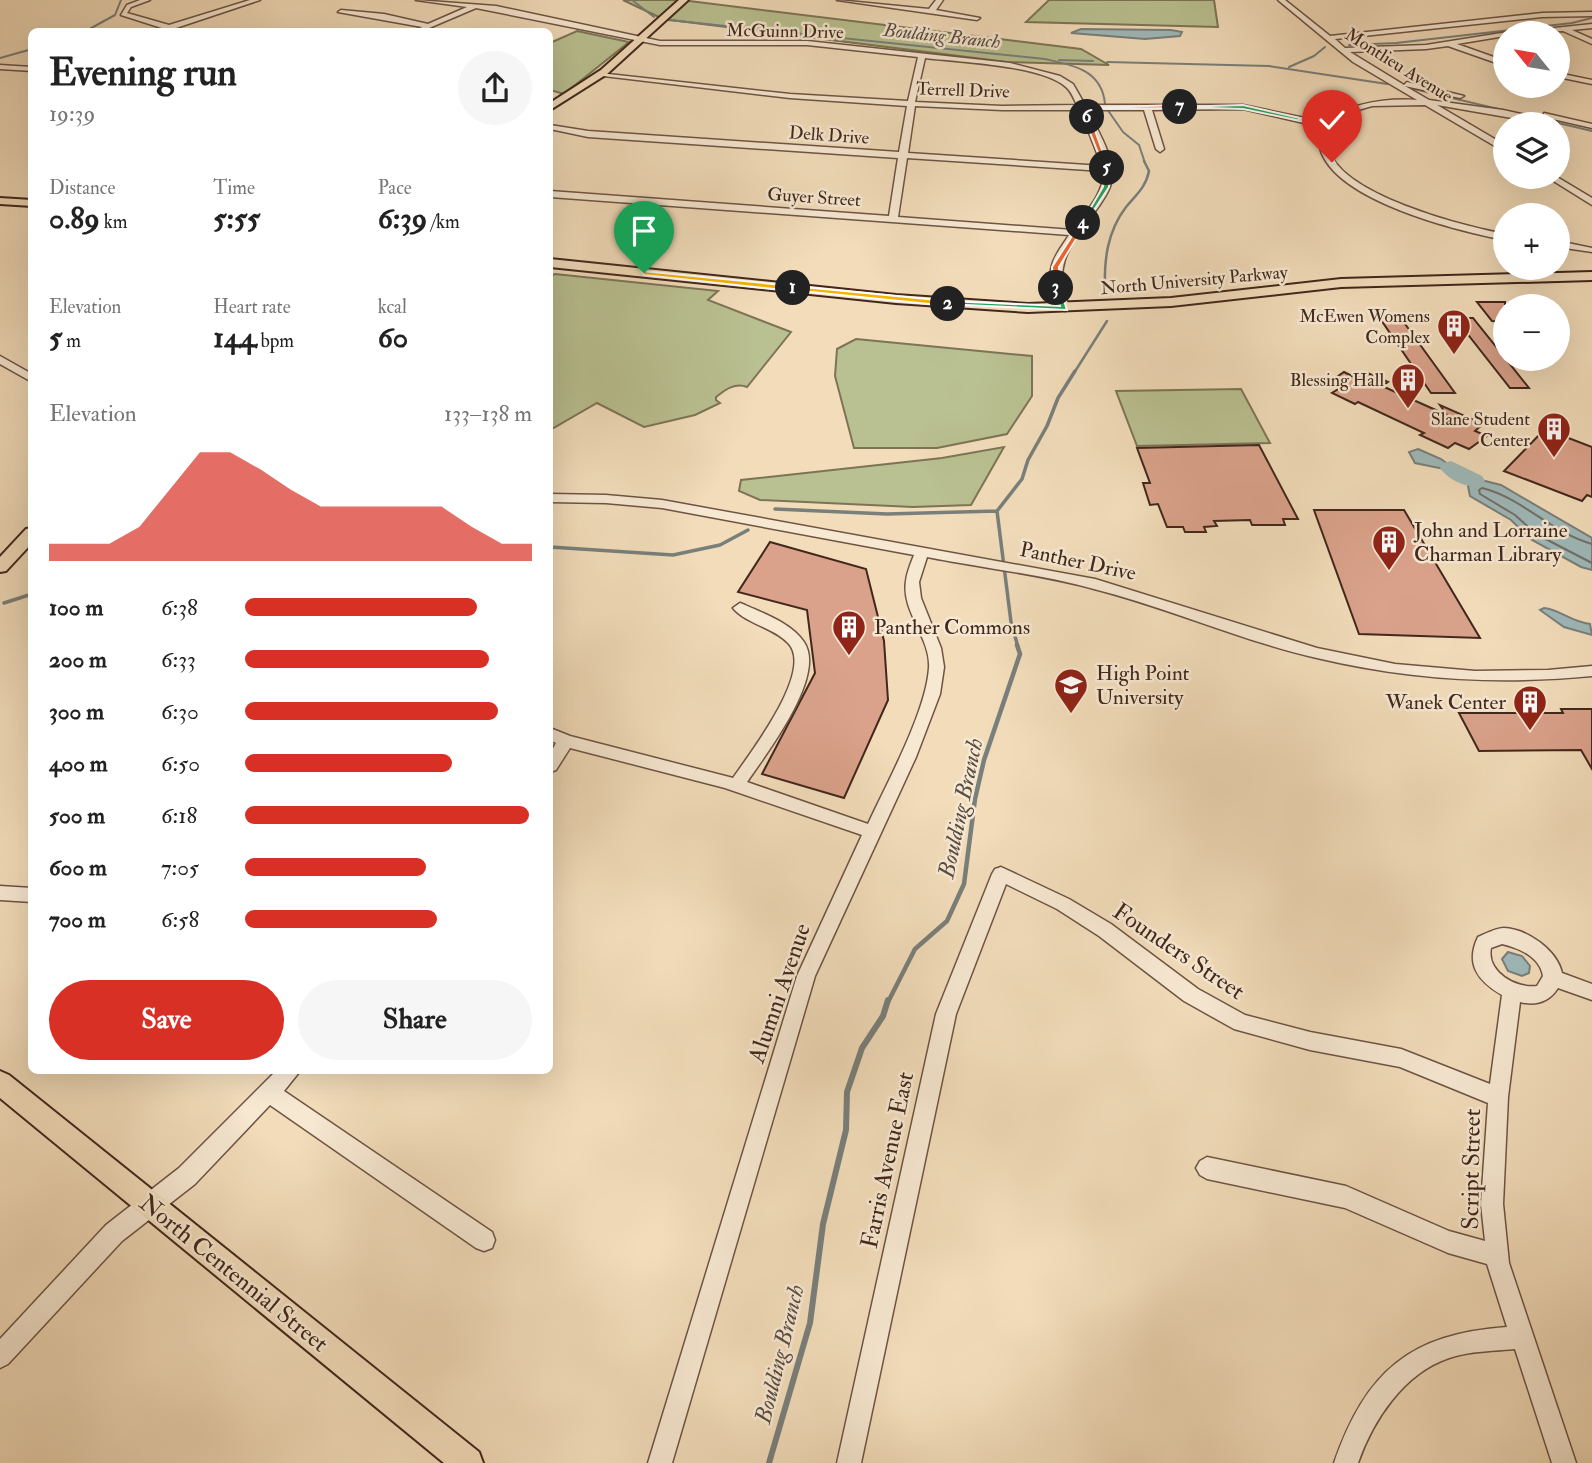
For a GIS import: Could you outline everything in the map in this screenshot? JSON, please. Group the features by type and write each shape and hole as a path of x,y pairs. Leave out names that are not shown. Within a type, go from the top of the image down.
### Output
{"main road":[{"path":"553,105 599,75 684,0"},
{"path":"0,201 28,203"},
{"path":"0,209 28,210"},
{"name":"North University Parkway","path":"553,263 986,307 1065,308 1171,302 1341,283 1592,276"},
{"path":"0,568 28,537"},
{"name":"North Centennial Street","path":"0,1083 468,1463"}],"street":[{"path":"147,0 129,6 123,14 168,28 257,0"},
{"name":"McGuinn Drive","path":"419,0 479,5 640,40 692,45 807,43 1010,65 1041,72 1070,86 1083,108 1107,169"},
{"path":"840,0 976,18"},
{"path":"931,11 940,0"},
{"name":"Montlieu Avenue","path":"1281,0 1327,38 1388,80 1493,142"},
{"path":"425,28 479,5"},
{"path":"341,12 384,16 429,26"},
{"path":"1327,38 1542,15 1592,14"},
{"path":"1570,28 1592,26"},
{"path":"1570,32 1592,42"},
{"path":"1344,50 1387,50 1493,36"},
{"path":"1447,43 1493,60"},
{"path":"893,219 922,55"},
{"path":"0,67 28,69"},
{"name":"Terrell Drive","path":"599,75 790,96 912,104 1002,108 1243,107 1325,125"},
{"path":"1570,77 1592,82"},
{"path":"1388,80 1592,126"},
{"path":"1493,234 1440,223 1376,196 1332,162 1322,142 1325,125 1338,114 1360,107 1427,101 1498,112"},
{"path":"1147,107 1160,149"},
{"name":"Delk Drive","path":"553,128 588,134 1107,169"},
{"path":"1570,129 1592,135"},
{"path":"1065,308 1057,290 1056,267 1102,195 1106,187 1107,169"},
{"path":"1570,189 1592,202"},
{"name":"Guyer Street","path":"553,194 1076,233"},
{"path":"1570,246 1590,250"},
{"path":"0,359 28,376"},
{"name":"Panther Drive","path":"553,498 662,504 1115,588 1316,653 1395,669 1475,676 1548,675 1592,671"},
{"name":"Alumni Avenue","path":"660,1463 806,976 925,715 937,667 934,648 914,598 912,582 922,551"},
{"path":"737,785 799,684 804,665 801,648 784,630 740,608"},
{"path":"553,735 566,741 631,755 737,785 872,832"},
{"path":"553,761 566,741"},
{"name":"Founders Street","path":"1000,874 1063,904 1105,930 1191,995 1241,1023 1310,1041 1401,1058 1498,1097"},
{"name":"Farris Avenue East","path":"849,1463 946,1014 1000,874"},
{"path":"0,893 28,897"},
{"path":"1492,938 1514,938 1526,943 1546,960 1552,978 1550,986 1543,992 1524,995 1512,991 1491,977 1480,959 1480,950 1484,943 1492,938"},
{"path":"1552,978 1592,992"},
{"name":"Script Street","path":"1512,991 1498,1097 1492,1204 1497,1256 1564,1463"},
{"path":"0,1356 113,1233 187,1176 287,1074"},
{"path":"268,1092 484,1240"},
{"path":"1207,1168 1346,1197 1448,1242 1497,1256"},
{"path":"1346,1463 1366,1415 1399,1374 1441,1348 1522,1337"}],"green space":[{"path":"623,0 681,0 1081,49 1109,65 1007,62 663,19"},
{"path":"1049,0 1214,0 1218,27 1026,22"},
{"path":"577,31 629,42 564,94 553,91 553,42"},
{"path":"553,275 718,291 708,300 791,332 747,387 738,385 727,389 716,397 720,403 695,415 644,427 597,403 553,428"},
{"path":"856,339 1032,356 1032,396 1007,434 937,448 854,448 835,376 837,349"},
{"path":"1241,389 1270,443 1137,446 1116,391"},
{"path":"1004,447 971,505 913,507 760,500 739,491 741,480 942,458"}],"water":[{"path":"1081,29 1182,32 1180,36 1145,39 1071,33"},
{"path":"1418,449 1452,467 1449,470 1415,463 1409,452"},
{"path":"1481,480 1501,485 1592,538 1592,570 1581,567 1532,540 1511,520 1470,496 1468,486"},
{"path":"1544,608 1590,624 1592,635 1564,627 1540,610"},
{"path":"1508,952 1522,956 1530,966 1529,973 1522,976 1508,971 1502,959"}],"building":[{"path":"1477,302 1493,302 1492,321"},
{"path":"1379,317 1400,317 1455,393 1431,393"},
{"path":"1455,318 1473,318 1493,343 1493,366"},
{"path":"1497,371 1515,371 1529,388 1510,388"},
{"name":"Blessing Hall","path":"1344,372 1356,378 1365,372 1388,382 1382,386 1447,415 1440,405 1483,424 1475,431 1487,436 1469,449 1455,443 1448,448 1420,435 1424,433 1358,402 1355,404 1332,393 1340,388 1328,383"},
{"name":"Slane Student Center","path":"1545,429 1592,447 1592,497 1587,495 1582,501 1504,471"},
{"path":"1259,445 1298,519 1283,519 1285,525 1252,525 1250,520 1214,521 1217,526 1204,527 1206,532 1185,532 1183,527 1167,527 1158,504 1150,505 1143,483 1150,483 1137,448"},
{"name":"John and Lorraine Charman Library","path":"1314,510 1404,510 1480,638 1359,634"},
{"name":"Panther Commons","path":"770,542 866,569 884,641 888,700 844,798 762,774 815,673 807,610 738,592"},
{"name":"Wanek Center","path":"1561,709 1592,709 1592,769 1581,750 1479,751 1459,713 1563,713"}],"waterway":[{"path":"91,28 115,15 121,0"},
{"name":"Boulding Branch","path":"632,0 654,17"},
{"path":"1349,45 1396,43 1572,23 1592,18"},
{"name":"Boulding Branch","path":"668,20 1045,59 1075,67 1092,76 1103,93 1105,104"},
{"path":"1289,67 1314,56 1325,47"},
{"path":"0,58 28,50"},
{"path":"1059,60 1093,61"},
{"path":"1107,62 1269,66 1387,84"},
{"path":"1414,89 1592,131"},
{"name":"Boulding Branch","path":"1107,109 1123,132 1139,145 1145,163"},
{"name":"Boulding Branch","path":"1105,290 1106,257 1111,236 1126,207 1146,182 1149,171 1145,163"},
{"name":"Boulding Branch","path":"1074,373 1107,321"},
{"name":"Boulding Branch","path":"997,511 1022,479 1028,460 1047,426 1058,398 1075,371"},
{"path":"1451,468 1474,481"},
{"path":"775,509 887,514 997,511"},
{"name":"Boulding Branch","path":"997,511 1011,622 1018,647"},
{"path":"553,547 673,555 720,545 748,530"},
{"path":"4,603 28,595"},
{"name":"Boulding Branch","path":"888,1002 915,949 947,921 964,884 975,799 984,760 1020,654 1017,645"},
{"name":"Boulding Branch","path":"769,1463 810,1323 823,1224 846,1130 847,1092 862,1048 883,1016 888,1000"}],"place":[{"name":"McEwen Womens Complex","path":"1454,356"},
{"name":"Blessing Hall","path":"1408,410"},
{"name":"Slane Student Center","path":"1554,459"},
{"name":"John and Lorraine Charman Library","path":"1389,572"},
{"name":"Panther Commons","path":"849,657"},
{"name":"High Point University","path":"1071,715"},
{"name":"Wanek Center","path":"1530,732"}],"route":[{"path":"644,273 986,307 1065,308 1057,290 1056,267 1064,250 1102,195 1108,178 1106,160 1083,108 1227,106 1265,110 1325,125 1322,142 1332,162"}]}
